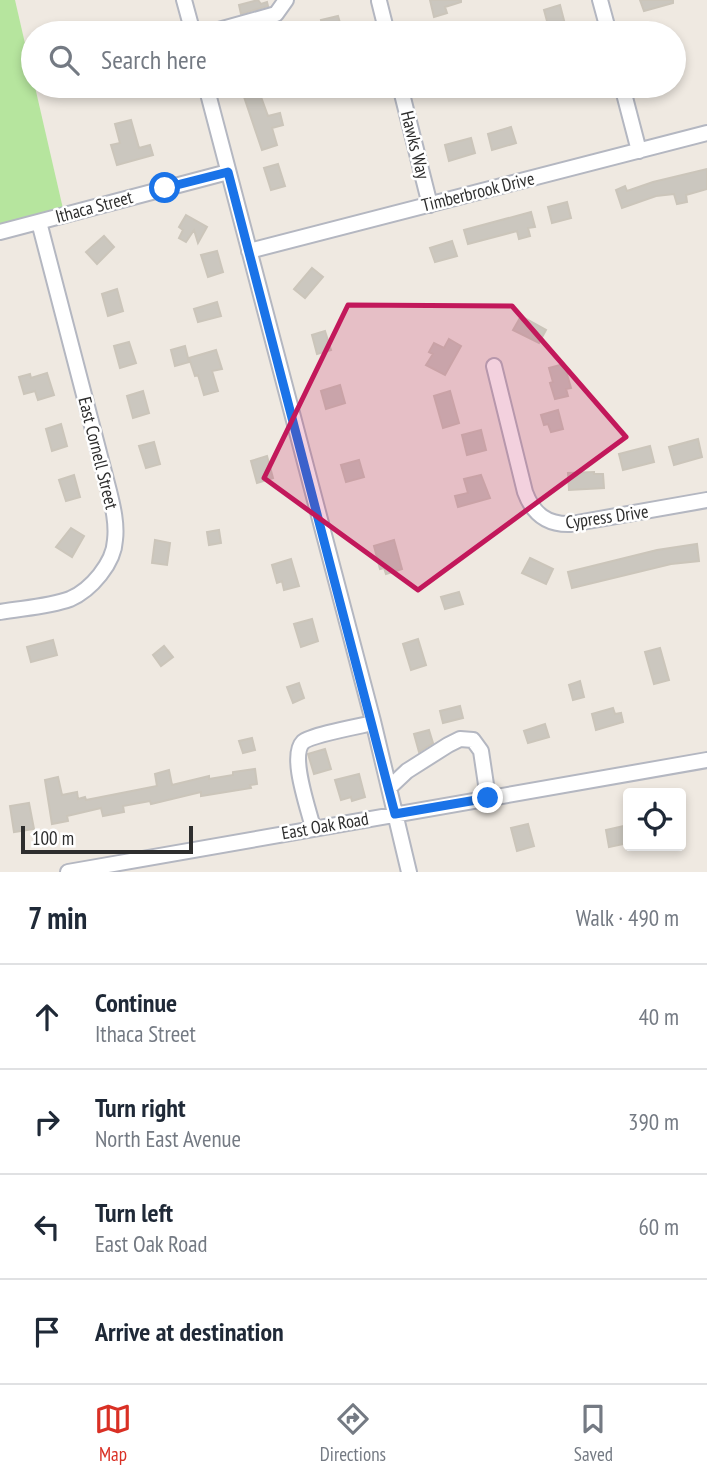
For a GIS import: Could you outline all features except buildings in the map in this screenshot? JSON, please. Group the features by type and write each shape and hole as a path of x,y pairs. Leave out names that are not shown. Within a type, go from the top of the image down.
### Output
{"street":[{"path":"184,0 190,21"},
{"path":"251,21 276,14 286,0"},
{"path":"600,0 606,21"},
{"path":"379,1 384,21"},
{"path":"209,98 410,872"},
{"name":"Hawks Way","path":"403,98 430,205"},
{"path":"625,98 639,151"},
{"name":"Timberbrook Drive","path":"249,251 707,134"},
{"name":"Ithaca Street","path":"0,232 228,172"},
{"name":"East Cornell Street","path":"0,612 55,603 83,591 103,569 115,543 109,491 39,222"},
{"name":"Cypress Drive","path":"494,366 525,492 529,504 543,519 552,523 571,524 707,499"},
{"path":"313,828 297,760 300,747 303,742 314,737 373,723"},
{"path":"389,788 407,771 460,738 473,740 481,751 488,798"},
{"name":"East Oak Road","path":"68,872 707,760"}],"highlighted area":[{"path":"348,305 512,306 626,437 418,590 264,478"}],"green space":[{"path":"0,0 15,0 21,26 21,98 38,98 64,213 0,230"}],"route":[{"path":"165,188 228,172 373,721 395,814 488,798"}]}
